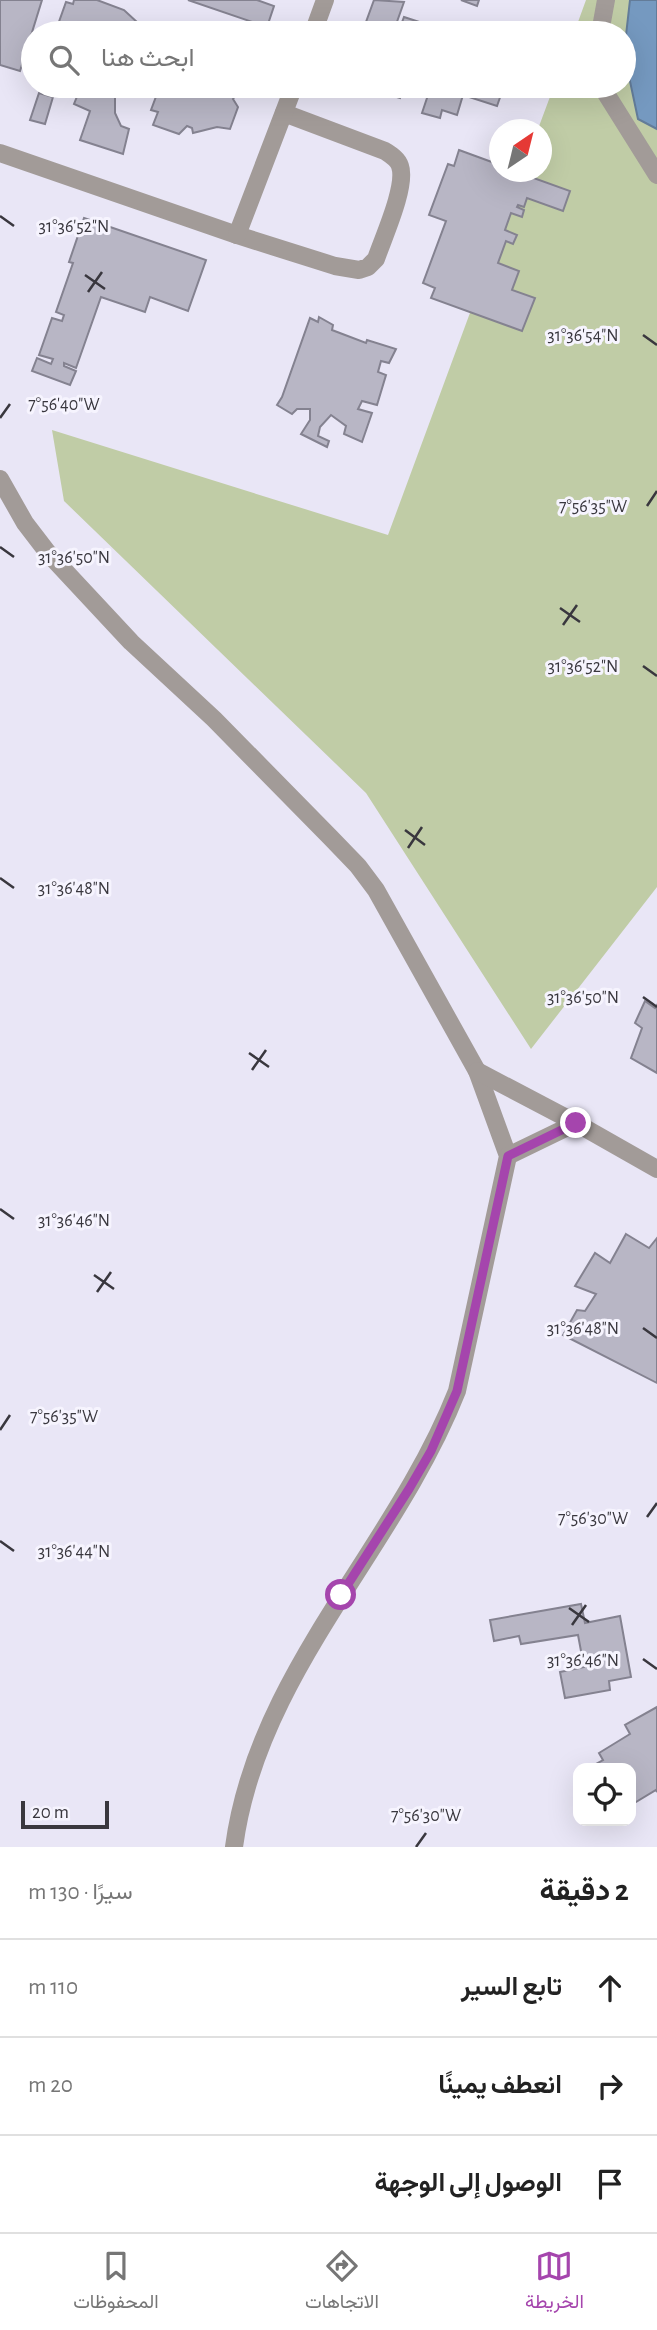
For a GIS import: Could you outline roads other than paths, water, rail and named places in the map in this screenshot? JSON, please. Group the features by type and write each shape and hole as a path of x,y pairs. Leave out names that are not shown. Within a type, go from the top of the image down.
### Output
{"street":[{"path":"317,21 325,0"},
{"path":"602,21 606,0"},
{"path":"237,235 290,98"},
{"path":"609,98 657,175"},
{"path":"0,153 237,235 348,270 368,267 376,258 401,185 400,165 385,151 284,113"},
{"path":"0,479 25,523 48,553 131,642 214,719 358,866 395,922 477,1071 508,1156 457,1391 446,1419 409,1489 341,1595 284,1693 251,1775 234,1847"},
{"path":"477,1071 657,1169"},
{"path":"508,1156 576,1123"}],"water":[{"path":"630,0 657,0 657,129 638,119 634,98 636,98 636,21 628,21"}]}
